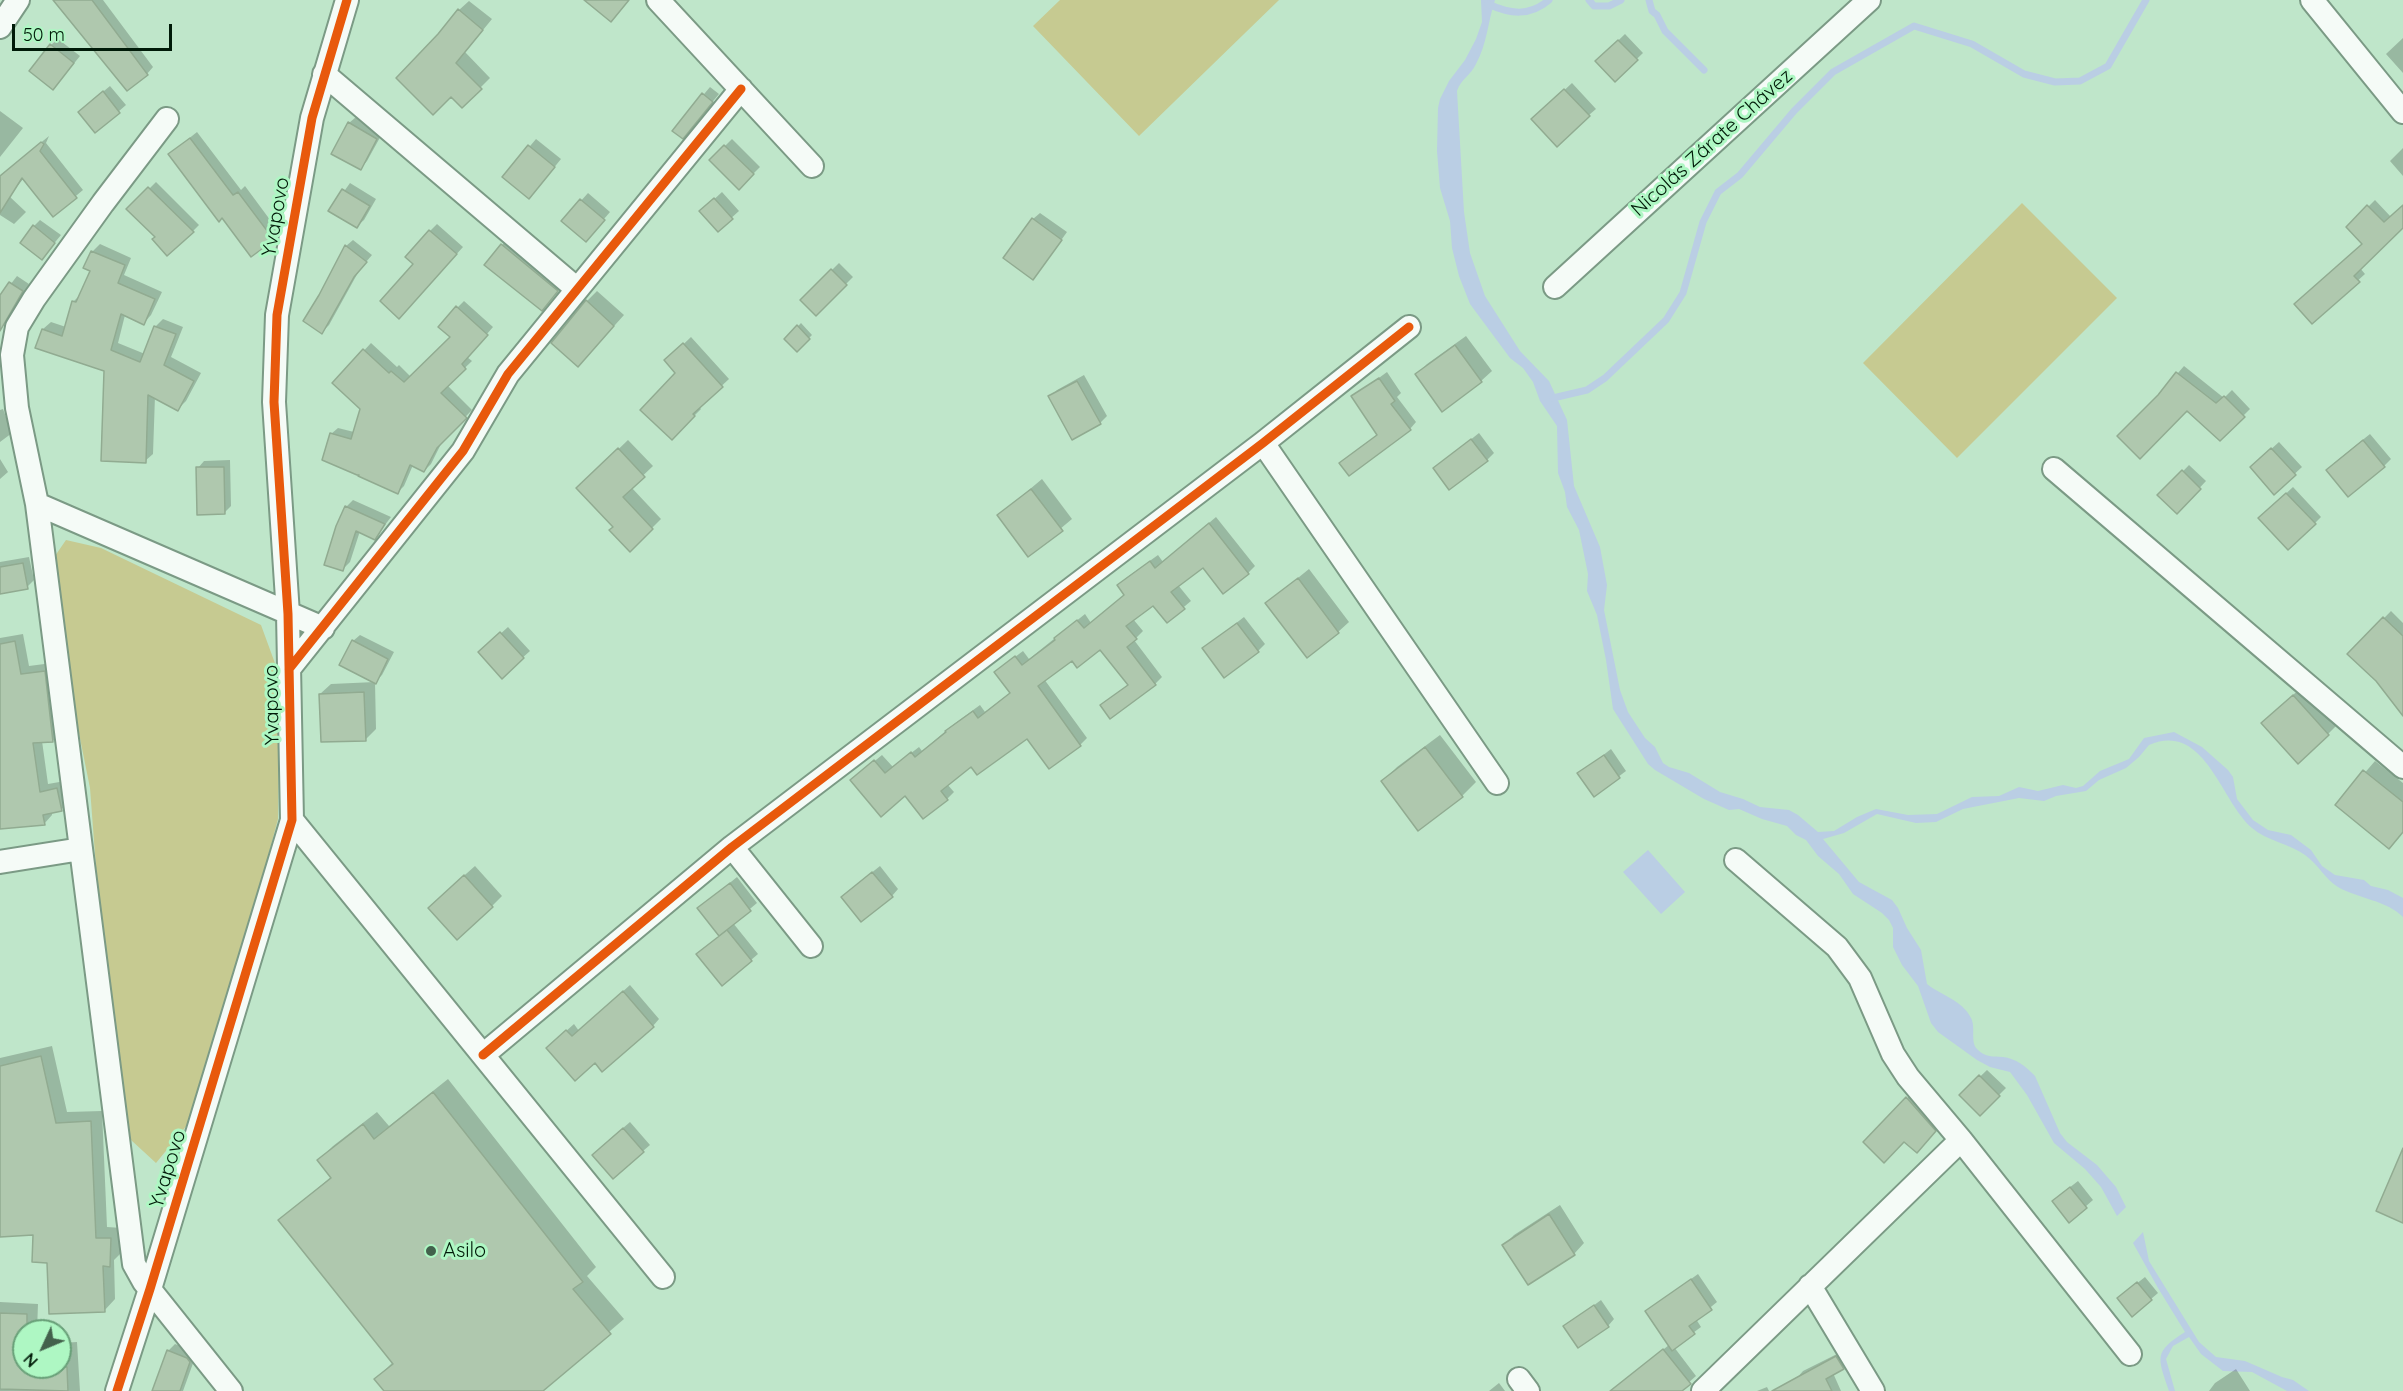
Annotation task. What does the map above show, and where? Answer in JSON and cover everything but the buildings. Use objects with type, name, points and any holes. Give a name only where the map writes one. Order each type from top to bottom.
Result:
[{"type":"street","points":[[0,27],[18,0]]},
{"type":"street","name":"Yvapovo","points":[[117,1391],[292,820],[288,614],[274,402],[277,315],[312,118],[347,0]]},
{"type":"street","points":[[658,0],[812,166]]},
{"type":"street","name":"Nicolás Zárate Chávez","points":[[1555,287],[1869,0]]},
{"type":"street","points":[[2312,0],[2403,112]]},
{"type":"street","points":[[324,74],[577,289]]},
{"type":"street","points":[[289,669],[463,451],[508,374],[741,90]]},
{"type":"street","points":[[167,119],[34,298],[17,327],[12,355],[17,408],[37,504],[134,1264],[138,1274],[231,1391]]},
{"type":"street","points":[[483,1055],[732,847],[1263,443],[1409,327]]},
{"type":"street","points":[[1263,443],[1497,783]]},
{"type":"street","points":[[2054,469],[2403,767]]},
{"type":"street","points":[[37,504],[323,628]]},
{"type":"street","points":[[292,820],[663,1277]]},
{"type":"street","points":[[732,847],[811,946]]},
{"type":"street","points":[[0,862],[81,849]]},
{"type":"street","points":[[1736,861],[1838,947],[1860,978],[1893,1054],[1903,1070],[2130,1354]]},
{"type":"street","points":[[1703,1391],[1961,1140]]},
{"type":"street","points":[[1810,1286],[1873,1391]]},
{"type":"green space","points":[[1060,0],[1279,0],[1139,136],[1033,26]]},
{"type":"green space","points":[[2022,203],[2117,298],[1957,458],[1863,363]]},
{"type":"green space","points":[[66,540],[101,548],[261,625],[280,677],[278,819],[201,1108],[156,1163],[131,1140],[108,1026],[90,788],[46,569]]},
{"type":"water","points":[[1481,0],[1495,0],[1485,40],[1474,68],[1457,91],[1464,212],[1470,253],[1485,296],[1520,351],[1549,381],[1567,420],[1574,486],[1600,547],[1607,585],[1604,610],[1620,690],[1628,712],[1645,738],[1655,747],[1663,763],[1689,773],[1720,792],[1760,807],[1789,810],[1818,832],[1834,831],[1876,809],[1908,815],[1937,814],[1972,797],[1999,796],[2019,787],[2038,791],[2063,785],[2076,788],[2083,786],[2100,771],[2129,759],[2144,738],[2174,732],[2202,747],[2228,770],[2233,777],[2237,799],[2253,820],[2268,830],[2291,835],[2311,850],[2322,866],[2335,875],[2364,880],[2371,886],[2388,890],[2403,898],[2403,917],[2389,907],[2338,887],[2305,855],[2252,828],[2241,816],[2210,768],[2198,754],[2184,744],[2168,741],[2149,745],[2126,768],[2099,780],[2086,791],[2056,796],[2044,801],[2019,798],[1963,809],[1936,822],[1916,823],[1877,814],[1844,833],[1823,839],[1859,882],[1892,900],[1898,908],[1921,950],[1927,984],[1957,1002],[1967,1012],[1971,1018],[1977,1049],[1987,1055],[2016,1061],[2035,1076],[2060,1133],[2067,1142],[2097,1165],[2116,1187],[2126,1207],[2117,1216],[2101,1187],[2085,1169],[2054,1143],[2027,1095],[2010,1072],[1990,1067],[1977,1060],[1938,1032],[1931,1023],[1918,986],[1902,965],[1893,947],[1893,928],[1889,920],[1853,894],[1839,874],[1818,856],[1806,840],[1796,835],[1787,826],[1739,809],[1729,810],[1704,799],[1655,770],[1648,764],[1613,709],[1597,615],[1587,591],[1588,574],[1579,530],[1567,507],[1565,492],[1558,473],[1557,426],[1540,401],[1533,382],[1523,368],[1510,358],[1470,304],[1459,276],[1452,248],[1450,221],[1440,188],[1437,151],[1438,108],[1449,81],[1465,60],[1476,39],[1482,22]]},
{"type":"water","points":[[1648,850],[1685,892],[1661,914],[1623,872]]},
{"type":"water","points":[[2143,1232],[2149,1261],[2199,1342],[2216,1357],[2245,1361],[2293,1380],[2309,1391],[2287,1391],[2252,1372],[2223,1371],[2201,1354],[2189,1337],[2173,1346],[2166,1359],[2175,1391],[2169,1391],[2162,1370],[2161,1356],[2168,1345],[2185,1332],[2133,1243]]},
{"type":"waterway","points":[[1488,4],[1504,10],[1519,12],[1534,9],[1549,0]]},
{"type":"waterway","points":[[1589,0],[1594,6],[1609,6],[1621,0]]},
{"type":"waterway","points":[[1649,0],[1652,11],[1657,15],[1665,31],[1704,70]]},
{"type":"waterway","points":[[1553,398],[1587,390],[1605,378],[1666,320],[1683,293],[1703,222],[1718,192],[1740,175],[1794,111],[1833,72],[1914,26],[1972,44],[2024,74],[2055,82],[2080,81],[2108,66],[2146,0]]},
{"type":"cycle path","points":[[117,1391],[292,820],[288,614],[274,402],[277,315],[312,118],[347,0]]},
{"type":"cycle path","points":[[289,669],[463,451],[508,374],[741,89]]},
{"type":"cycle path","points":[[483,1055],[732,847],[1263,443],[1409,327]]},
{"type":"place","name":"Asilo","points":[[431,1251]]}]
